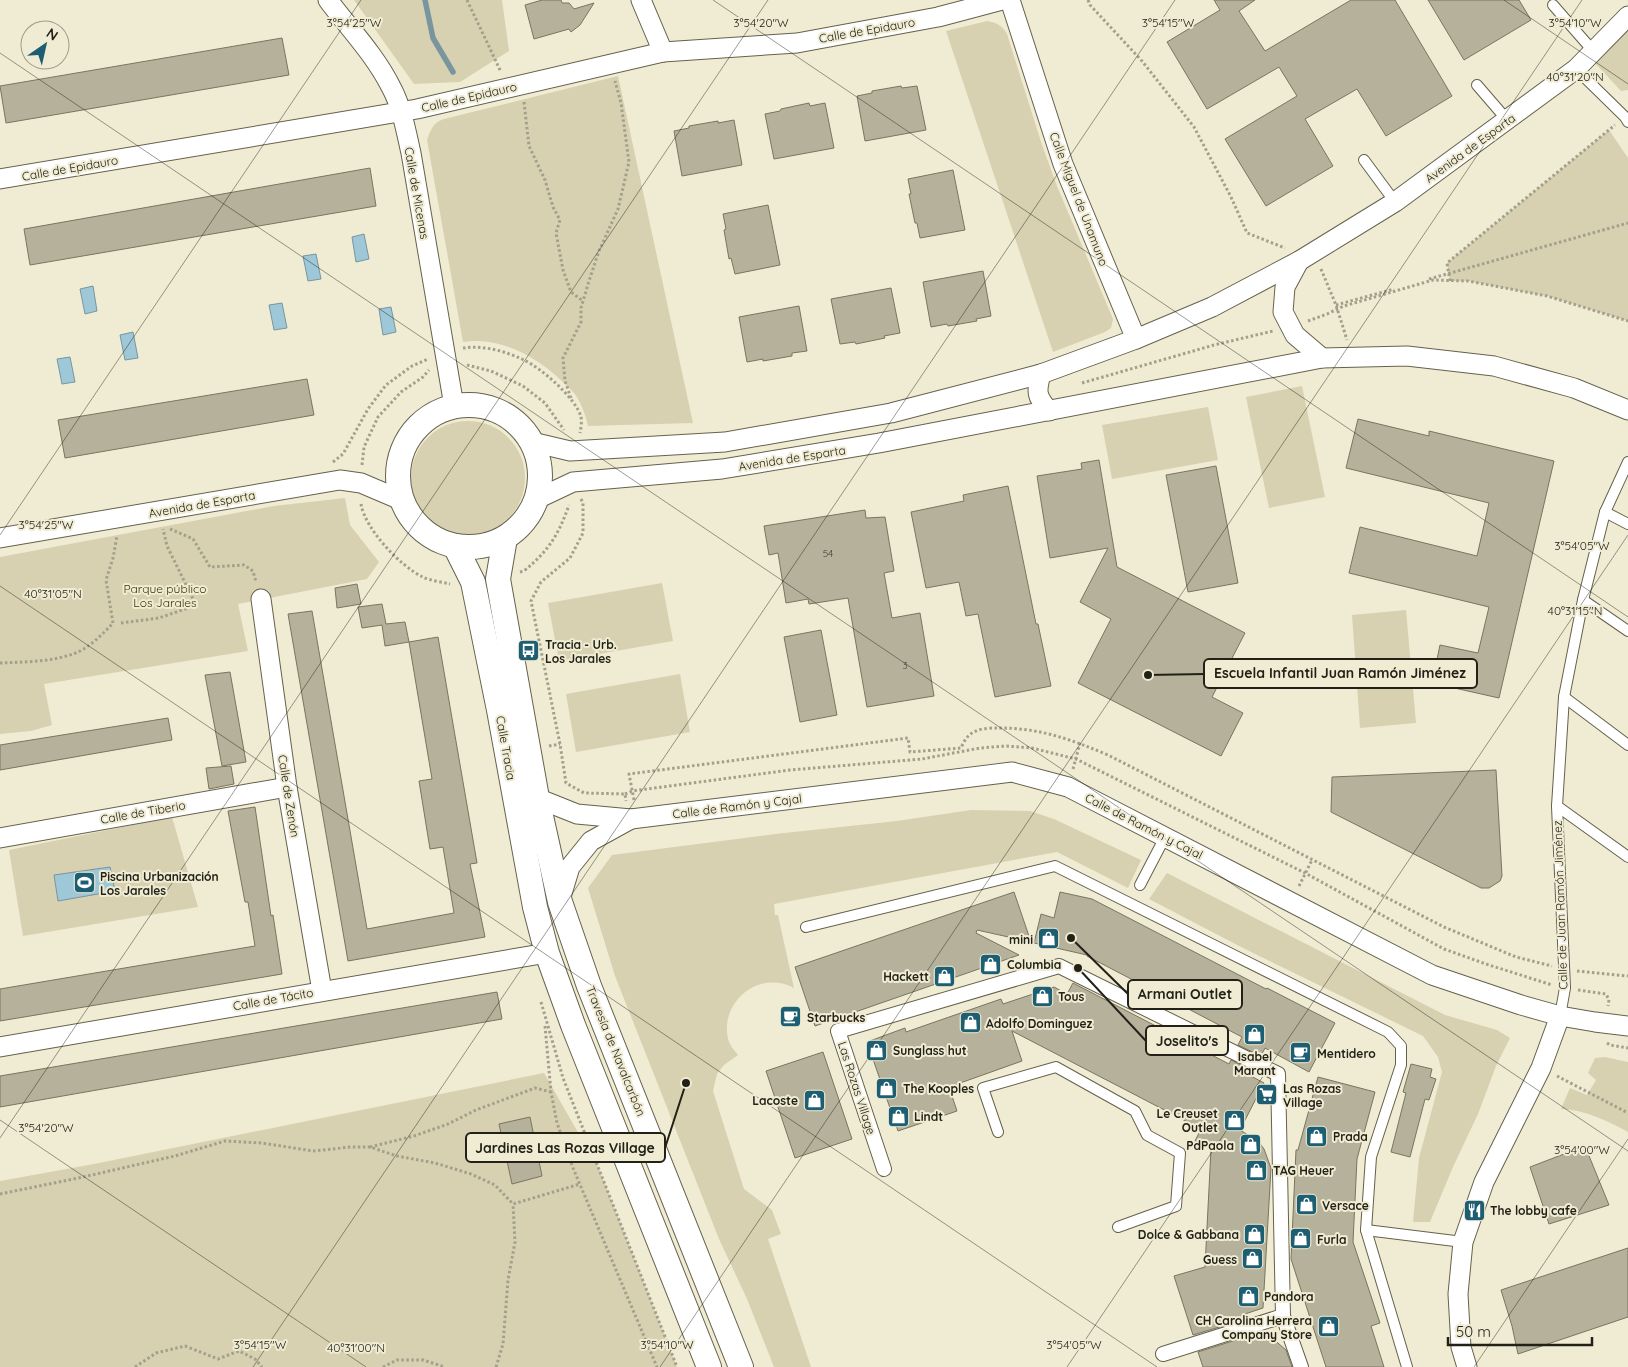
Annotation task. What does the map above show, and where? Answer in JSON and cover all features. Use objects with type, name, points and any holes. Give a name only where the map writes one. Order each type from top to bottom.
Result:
[{"type":"street","name":"Calle de Micenas","points":[[328,0],[378,65],[391,87],[401,112],[411,153],[454,406]]},
{"type":"street","points":[[641,0],[663,52]]},
{"type":"street","name":"Calle de Epidauro","points":[[0,180],[401,112],[663,52],[797,43],[935,9],[1002,0]]},
{"type":"street","name":"Calle Miguel de Unamuno","points":[[1010,0],[1063,164],[1136,339]]},
{"type":"street","name":"Avenida de Esparta","points":[[532,442],[570,451],[724,442],[891,412],[1041,374],[1136,339],[1212,307],[1306,257],[1395,202],[1508,121],[1576,69],[1628,16]]},
{"type":"street","name":"Avenida de Esparta","points":[[1306,257],[1285,287],[1283,312],[1295,336],[1322,358]]},
{"type":"street","name":"Avenida de Esparta","points":[[537,499],[573,482],[722,469],[879,443],[1322,358],[1407,356],[1494,366],[1574,388],[1628,410]]},
{"type":"street","points":[[1041,374],[1037,388],[1040,400],[1049,410]]},
{"type":"street","points":[[454,406],[484,406],[499,411],[512,419],[532,442],[539,460],[541,480],[537,499],[525,522],[506,538],[481,547],[455,546],[438,541],[422,530],[410,517],[402,500],[398,480],[399,460],[406,441],[419,425],[435,413],[454,406]]},
{"type":"street","name":"Avenida de Esparta","points":[[0,538],[340,480],[361,483],[402,500]]},
{"type":"street","name":"Calle Tracia","points":[[506,538],[498,579],[537,798],[560,902]]},
{"type":"street","name":"Calle Tracia","points":[[455,546],[474,582],[535,907],[547,953]]},
{"type":"street","name":"Calle de Zenón","points":[[261,599],[287,787],[322,991]]},
{"type":"street","name":"Calle de Ramón y Cajal","points":[[537,798],[577,814],[631,819],[1012,772],[1068,787],[1432,975],[1560,1016],[1628,1026]]},
{"type":"street","name":"Calle de Tiberio","points":[[0,838],[287,787]]},
{"type":"street","name":"Calle de Ramón y Cajal","points":[[560,902],[570,867],[591,841],[631,819]]},
{"type":"street","name":"Travesía de Navalcarbón","points":[[560,902],[589,986],[741,1367]]},
{"type":"street","points":[[547,953],[573,1026],[709,1367]]},
{"type":"street","name":"Calle de Tácito","points":[[0,1047],[547,953]]},
{"type":"street","name":"Las Rozas Village","points":[[884,1169],[838,1032],[1059,966],[1278,1074],[1283,1316],[1301,1367]]},
{"type":"street","name":"Calle de Juan Ramón Jiménez","points":[[1468,1367],[1461,1348],[1458,1294],[1463,1242],[1484,1182],[1541,1068],[1560,1016]]},
{"type":"street","points":[[1163,1354],[1283,1316]]},
{"type":"lane","points":[[1553,5],[1594,52]]},
{"type":"lane","points":[[1576,69],[1626,120]]},
{"type":"lane","points":[[1477,85],[1508,121]]},
{"type":"lane","points":[[1364,160],[1395,202]]},
{"type":"lane","name":"Calle de Juan Ramón Jiménez","points":[[1560,1016],[1565,988],[1556,806],[1564,697],[1583,600],[1604,512],[1628,462]]},
{"type":"lane","points":[[1604,512],[1628,524]]},
{"type":"lane","points":[[1583,600],[1628,631]]},
{"type":"lane","points":[[1564,697],[1628,745]]},
{"type":"lane","points":[[1556,806],[1628,857]]},
{"type":"lane","points":[[1140,885],[1165,837]]},
{"type":"lane","points":[[806,927],[1056,866],[1388,1032],[1401,1046],[1401,1065],[1371,1157],[1366,1230],[1408,1367]]},
{"type":"lane","points":[[998,1132],[983,1088],[1056,1067],[1135,1111],[1147,1135],[1180,1153],[1176,1206],[1118,1227]]},
{"type":"lane","points":[[1366,1230],[1463,1242]]},
{"type":"path","points":[[467,0],[515,87],[529,146],[545,180],[552,207],[560,220],[556,233],[563,270],[571,292],[583,302]]},
{"type":"path","points":[[1088,0],[1090,5],[1142,61],[1194,127],[1247,232],[1286,249],[1305,240],[1306,257],[1336,305],[1353,357]]},
{"type":"path","points":[[572,401],[565,381],[564,358],[581,322],[581,308],[599,251],[618,210],[629,162],[621,104],[610,64]]},
{"type":"path","points":[[1450,281],[1447,263],[1626,120]]},
{"type":"path","points":[[1336,305],[1628,223]]},
{"type":"path","points":[[474,582],[450,584],[423,577],[396,558],[376,534],[361,506],[361,483],[364,447],[378,417],[401,392],[423,377],[445,352],[470,367],[491,371],[522,386],[545,403],[564,430],[570,451]]},
{"type":"path","points":[[498,579],[524,571],[541,556],[561,529],[572,498],[573,482]]},
{"type":"path","points":[[121,624],[158,618],[188,608],[193,599],[168,546],[162,526],[193,539],[210,567],[244,565],[253,571],[261,599]]},
{"type":"path","points":[[0,663],[41,661],[74,654],[101,636],[113,623],[106,580],[113,554]]},
{"type":"path","points":[[1068,787],[1080,743]]},
{"type":"path","points":[[1290,902],[1312,860]]},
{"type":"path","points":[[1564,969],[1628,976]]},
{"type":"path","points":[[544,1017],[551,1092],[557,1123],[580,1184],[657,1367]]},
{"type":"path","points":[[1541,1068],[1628,1112]]},
{"type":"path","points":[[0,1194],[175,1156],[225,1141],[262,1143],[313,1151],[370,1147],[414,1136],[448,1124],[476,1110],[535,1088],[551,1092]]},
{"type":"path","points":[[370,1147],[471,1174],[495,1185],[512,1204],[515,1242],[508,1280],[503,1344],[496,1367]]},
{"type":"path","points":[[512,1204],[580,1184]]},
{"type":"path","points":[[135,1367],[156,1353],[186,1346],[218,1358],[239,1351],[255,1359],[262,1367]]},
{"type":"path","points":[[383,1367],[397,1360],[423,1360],[444,1367]]},
{"type":"green space","points":[[354,0],[502,0],[509,51],[460,82],[414,84]]},
{"type":"green space","points":[[987,21],[999,25],[1007,34],[1057,186],[1113,319],[1111,328],[1105,332],[1053,352],[946,31]]},
{"type":"green space","points":[[1628,30],[1628,90],[1621,91],[1594,62]]},
{"type":"green space","points":[[618,76],[693,423],[588,426],[584,411],[576,395],[542,365],[504,345],[491,342],[463,342],[427,140],[432,127],[444,119]]},
{"type":"green space","points":[[1609,130],[1628,158],[1628,321],[1547,296],[1468,281],[1450,281],[1447,263]]},
{"type":"green space","points":[[1302,386],[1325,497],[1269,508],[1246,397]]},
{"type":"green space","points":[[1208,407],[1218,460],[1112,479],[1102,425]]},
{"type":"green space","points":[[468,421],[490,425],[509,437],[521,456],[525,478],[521,500],[509,519],[490,531],[468,535],[446,531],[427,519],[415,500],[411,478],[415,456],[427,437],[446,425]]},
{"type":"green space","name":"Parque público Los Jarales","points":[[345,498],[350,525],[379,562],[367,579],[238,604],[248,651],[44,684],[52,725],[31,731],[0,734],[0,557],[274,506]]},
{"type":"green space","points":[[662,583],[673,641],[559,661],[548,603]]},
{"type":"green space","points":[[1406,610],[1416,723],[1360,728],[1352,615]]},
{"type":"green space","points":[[680,674],[690,732],[576,752],[566,694]]},
{"type":"green space","points":[[971,810],[1030,811],[1054,819],[1141,860],[1128,888],[1057,852],[774,904],[775,915],[778,915],[794,988],[780,983],[767,983],[754,987],[735,1003],[729,1015],[727,1028],[729,1042],[738,1055],[724,1065],[717,1074],[713,1091],[744,1189],[772,1210],[781,1234],[768,1239],[811,1367],[774,1367],[747,1299],[719,1239],[615,976],[588,888],[612,855],[775,834],[897,821]]},
{"type":"green space","points":[[172,817],[198,907],[23,936],[9,850]]},
{"type":"green space","points":[[1167,873],[1445,1015],[1497,1030],[1510,1038],[1496,1066],[1478,1114],[1430,1222],[1413,1222],[1419,1158],[1442,1072],[1438,1057],[1423,1036],[1241,947],[1149,899]]},
{"type":"green space","points":[[1605,1057],[1628,1062],[1628,1132],[1595,1116],[1561,1109],[1570,1088],[1587,1095],[1596,1080],[1588,1073],[1595,1058]]},
{"type":"green space","points":[[544,1073],[599,1169],[677,1367],[0,1367],[0,1181],[94,1164]]},
{"type":"water","points":[[364,234],[369,259],[356,262],[352,237]]},
{"type":"water","points":[[316,254],[321,279],[308,281],[303,256]]},
{"type":"water","points":[[93,286],[97,311],[85,314],[80,289]]},
{"type":"water","points":[[282,303],[287,328],[274,330],[269,305]]},
{"type":"water","points":[[391,307],[396,332],[383,335],[379,309]]},
{"type":"water","points":[[133,332],[138,358],[125,360],[120,335]]},
{"type":"water","points":[[70,357],[75,382],[62,384],[57,359]]},
{"type":"water","name":"Piscina Urbanización Los Jarales","points":[[110,867],[115,891],[58,901],[54,875]]},
{"type":"building","points":[[542,0],[561,0],[562,3],[569,3],[574,9],[594,3],[580,25],[571,32],[569,29],[534,39],[525,5]]},
{"type":"building","points":[[1214,0],[1255,0],[1239,11],[1265,51],[1351,0],[1395,0],[1452,96],[1386,136],[1357,89],[1305,119],[1333,166],[1266,206],[1225,139],[1297,96],[1279,67],[1207,109],[1167,42],[1220,10]]},
{"type":"building","points":[[1428,0],[1519,0],[1531,20],[1464,60]]},
{"type":"building","points":[[282,38],[289,75],[6,123],[0,86]]},
{"type":"building","points":[[901,86],[902,88],[917,86],[926,130],[865,141],[857,96],[872,93],[872,91]]},
{"type":"building","points":[[809,103],[810,106],[825,103],[834,148],[774,159],[765,114]]},
{"type":"building","points":[[734,120],[742,165],[682,176],[674,131],[689,128],[689,126]]},
{"type":"building","points":[[370,168],[376,206],[30,265],[24,229]]},
{"type":"building","points":[[953,170],[965,230],[920,238],[909,194],[911,194],[908,179]]},
{"type":"building","points":[[768,205],[780,265],[735,274],[731,258],[729,259],[723,214]]},
{"type":"building","points":[[983,271],[991,316],[976,319],[977,321],[931,327],[923,282]]},
{"type":"building","points":[[891,288],[900,333],[856,344],[855,342],[840,344],[831,299]]},
{"type":"building","points":[[799,306],[807,351],[792,353],[792,356],[747,362],[739,317]]},
{"type":"building","points":[[307,379],[314,415],[65,458],[58,420]]},
{"type":"building","points":[[1358,419],[1429,436],[1429,431],[1554,461],[1499,698],[1432,683],[1440,645],[1478,653],[1489,607],[1349,573],[1360,527],[1477,556],[1489,503],[1346,468]]},
{"type":"building","points":[[1099,460],[1117,567],[1245,633],[1212,697],[1243,713],[1221,756],[1078,683],[1111,619],[1080,602],[1108,548],[1050,558],[1037,476],[1082,469],[1081,463]]},
{"type":"building","points":[[1216,466],[1238,583],[1188,592],[1166,475]]},
{"type":"building","points":[[1008,486],[1036,624],[1038,624],[1051,686],[995,697],[978,614],[966,616],[959,582],[926,588],[911,512],[964,501],[963,495]]},
{"type":"building","points":[[865,510],[866,518],[885,517],[894,571],[884,573],[892,618],[920,613],[934,696],[867,707],[848,598],[809,604],[808,599],[786,603],[778,553],[769,555],[764,526]]},
{"type":"building","points":[[357,584],[361,604],[337,608],[335,588]]},
{"type":"building","points":[[382,604],[386,624],[405,622],[409,642],[385,646],[382,625],[362,628],[358,607]]},
{"type":"building","points":[[312,611],[367,929],[454,913],[443,847],[430,849],[419,781],[432,779],[409,642],[438,637],[477,863],[470,864],[485,937],[348,961],[288,614]]},
{"type":"building","points":[[821,630],[837,715],[800,722],[784,637]]},
{"type":"building","points":[[230,672],[246,762],[222,766],[205,675]]},
{"type":"building","points":[[168,718],[172,740],[0,770],[0,745]]},
{"type":"building","points":[[231,766],[234,784],[209,789],[206,768]]},
{"type":"building","points":[[1496,770],[1502,876],[1500,881],[1489,888],[1481,888],[1331,812],[1332,777]]},
{"type":"building","points":[[255,807],[271,916],[273,915],[282,974],[0,1021],[0,989],[255,946],[248,902],[245,902],[228,811]]},
{"type":"building","points":[[1014,892],[1031,942],[977,930],[976,933],[1019,955],[815,1026],[795,967]]},
{"type":"building","points":[[1060,892],[1092,899],[1335,1023],[1309,1072],[1265,1048],[1261,1056],[1238,1045],[1242,1037],[1087,955],[1034,943],[1041,914],[1054,918]]},
{"type":"building","points":[[1073,983],[1229,1064],[1231,1060],[1253,1071],[1251,1076],[1264,1083],[1240,1130],[1258,1141],[1264,1149],[1271,1168],[1263,1308],[1245,1314],[1249,1318],[1193,1335],[1174,1276],[1205,1267],[1211,1149],[1195,1141],[1201,1129],[1012,1031],[1022,1061],[949,1087],[957,1111],[898,1131],[867,1042],[905,1028],[906,1032],[1001,999],[1003,1004],[1054,987],[1067,994]]},
{"type":"building","points":[[497,992],[502,1019],[0,1107],[0,1076]]},
{"type":"building","points":[[823,1052],[852,1139],[795,1158],[766,1071]]},
{"type":"building","points":[[1411,1064],[1432,1069],[1430,1077],[1436,1079],[1429,1100],[1425,1099],[1410,1157],[1391,1152],[1406,1093],[1403,1092]]},
{"type":"building","points":[[1318,1077],[1375,1092],[1357,1159],[1353,1242],[1380,1323],[1371,1326],[1384,1367],[1326,1367],[1291,1259],[1296,1150],[1298,1150]]},
{"type":"building","points":[[530,1117],[542,1176],[512,1184],[499,1124]]},
{"type":"building","points":[[1585,1146],[1609,1205],[1549,1224],[1530,1167]]},
{"type":"building","points":[[1628,1248],[1628,1317],[1518,1354],[1501,1290]]},
{"type":"building","points":[[1264,1331],[1286,1350],[1292,1367],[1203,1367],[1198,1352]]},
{"type":"waterway","points":[[425,0],[433,38],[453,72]]},
{"type":"place","name":"Tracia - Urb. Los Jarales","points":[[529,651]]},
{"type":"place","name":"Escuela Infantil Juan Ramón Jiménez","points":[[1148,675]]},
{"type":"place","name":"Piscina Urbanización Los Jarales","points":[[84,883]]},
{"type":"place","name":"Armani Outlet","points":[[1071,938]]},
{"type":"place","name":"mini","points":[[1049,939]]},
{"type":"place","name":"Columbia","points":[[991,964]]},
{"type":"place","name":"Joselito's","points":[[1078,968]]},
{"type":"place","name":"Hackett","points":[[945,976]]},
{"type":"place","name":"Tous","points":[[1042,996]]},
{"type":"place","name":"Starbucks","points":[[791,1017]]},
{"type":"place","name":"Adolfo Dominguez","points":[[970,1023]]},
{"type":"place","name":"Isabel Marant","points":[[1255,1035]]},
{"type":"place","name":"Sunglass hut","points":[[877,1050]]},
{"type":"place","name":"Mentidero","points":[[1301,1053]]},
{"type":"place","name":"Jardines Las Rozas Village","points":[[686,1083]]},
{"type":"place","name":"The Kooples","points":[[887,1088]]},
{"type":"place","name":"Las Rozas Village","points":[[1267,1095]]},
{"type":"place","name":"Lacoste","points":[[814,1100]]},
{"type":"place","name":"Lindt","points":[[898,1116]]},
{"type":"place","name":"Le Creuset Outlet","points":[[1234,1120]]},
{"type":"place","name":"Prada","points":[[1317,1136]]},
{"type":"place","name":"PdPaola","points":[[1250,1145]]},
{"type":"place","name":"TAG Heuer","points":[[1257,1170]]},
{"type":"place","name":"Versace","points":[[1306,1205]]},
{"type":"place","name":"The lobby cafe","points":[[1474,1210]]},
{"type":"place","name":"Dolce & Gabbana","points":[[1255,1234]]},
{"type":"place","name":"Furla","points":[[1301,1239]]},
{"type":"place","name":"Guess","points":[[1253,1259]]},
{"type":"place","name":"Pandora","points":[[1248,1296]]},
{"type":"place","name":"CH Carolina Herrera Company Store","points":[[1328,1327]]}]
